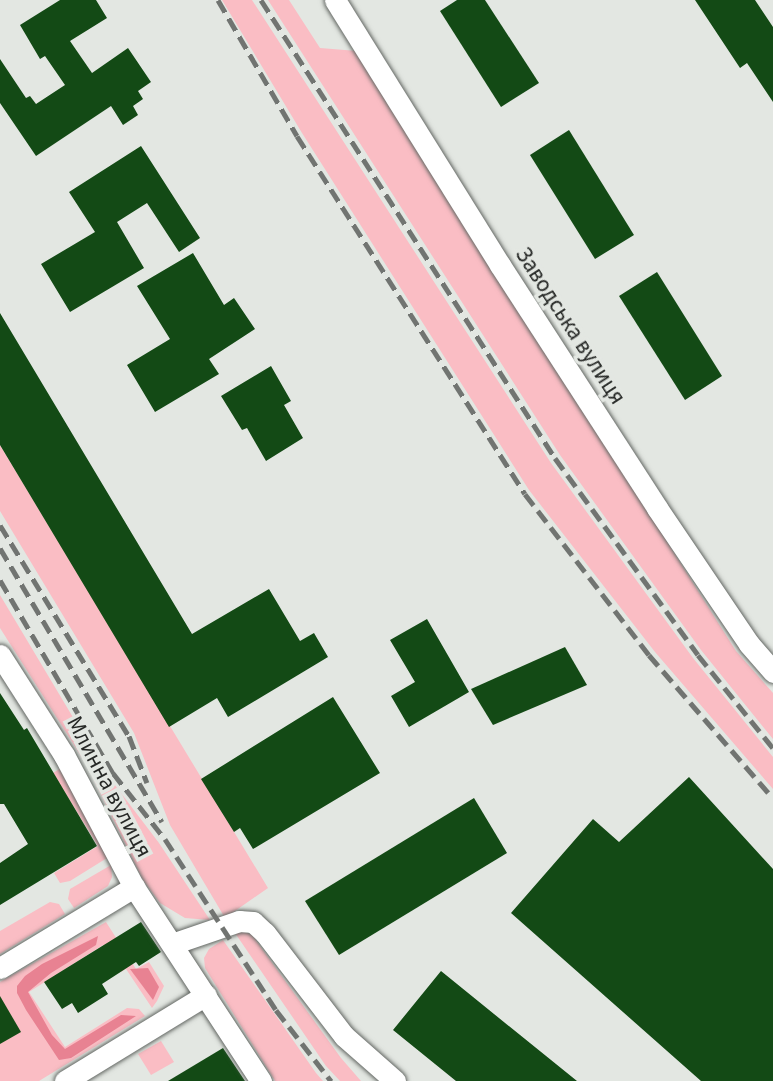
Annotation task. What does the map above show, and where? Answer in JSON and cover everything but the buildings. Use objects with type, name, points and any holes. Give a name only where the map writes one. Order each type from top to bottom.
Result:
[{"type":"street","name":"Заводська вулиця","points":[[335,0],[500,265],[649,496],[749,644],[773,672]]},
{"type":"street","name":"Млинна вулиця","points":[[0,655],[68,763],[134,887],[261,1081]]},
{"type":"street","points":[[0,968],[134,887]]},
{"type":"street","points":[[172,944],[239,921],[253,922],[265,933],[344,1035],[395,1081]]},
{"type":"street","points":[[65,1081],[206,995]]},
{"type":"shaded area","points":[[222,0],[252,0],[551,463],[693,658],[773,757],[773,789],[655,652],[529,490],[302,133]]},
{"type":"shaded area","points":[[268,0],[289,0],[320,48],[357,51],[736,651],[773,693],[773,739],[701,650],[560,455]]},
{"type":"shaded area","points":[[0,445],[268,888],[225,918],[170,825],[134,733],[0,511]]},
{"type":"shaded area","points":[[0,595],[108,776],[159,843],[210,920],[185,918],[160,903],[143,880],[86,764],[0,628]]},
{"type":"shaded area","points":[[61,768],[107,858],[70,881],[60,883],[54,873],[98,846],[53,773]]},
{"type":"shaded area","points":[[111,865],[112,877],[108,886],[74,908],[68,899],[70,889]]},
{"type":"shaded area","points":[[50,902],[59,904],[65,914],[0,954],[0,931]]},
{"type":"shaded area","points":[[106,922],[136,969],[149,962],[164,986],[157,1001],[152,1008],[126,969],[121,972],[103,945],[29,992],[65,1047],[127,1008],[139,1009],[145,1016],[39,1081],[0,1081],[0,982]]},
{"type":"shaded area","points":[[243,931],[252,935],[341,1058],[361,1081],[340,1081],[326,1066],[235,933]]},
{"type":"shaded area","points":[[98,936],[96,945],[51,973],[28,992],[52,1035],[65,1049],[121,1015],[136,1016],[71,1058],[59,1060],[26,1010],[17,993],[17,986],[25,976],[42,964]]},
{"type":"shaded area","points":[[223,940],[323,1081],[275,1081],[205,968],[204,958],[209,949]]},
{"type":"shaded area","points":[[148,968],[159,987],[153,1000],[130,969]]},
{"type":"shaded area","points":[[161,1041],[174,1062],[151,1075],[138,1054]]},
{"type":"railway","points":[[218,0],[297,136],[525,494],[649,655],[773,798]]},
{"type":"railway","points":[[261,0],[555,458],[698,655],[773,748]]},
{"type":"railway","points":[[0,525],[129,736],[147,783]]},
{"type":"railway","points":[[0,548],[162,822]]},
{"type":"railway","points":[[0,580],[113,773],[165,839],[276,1010],[331,1081]]}]
